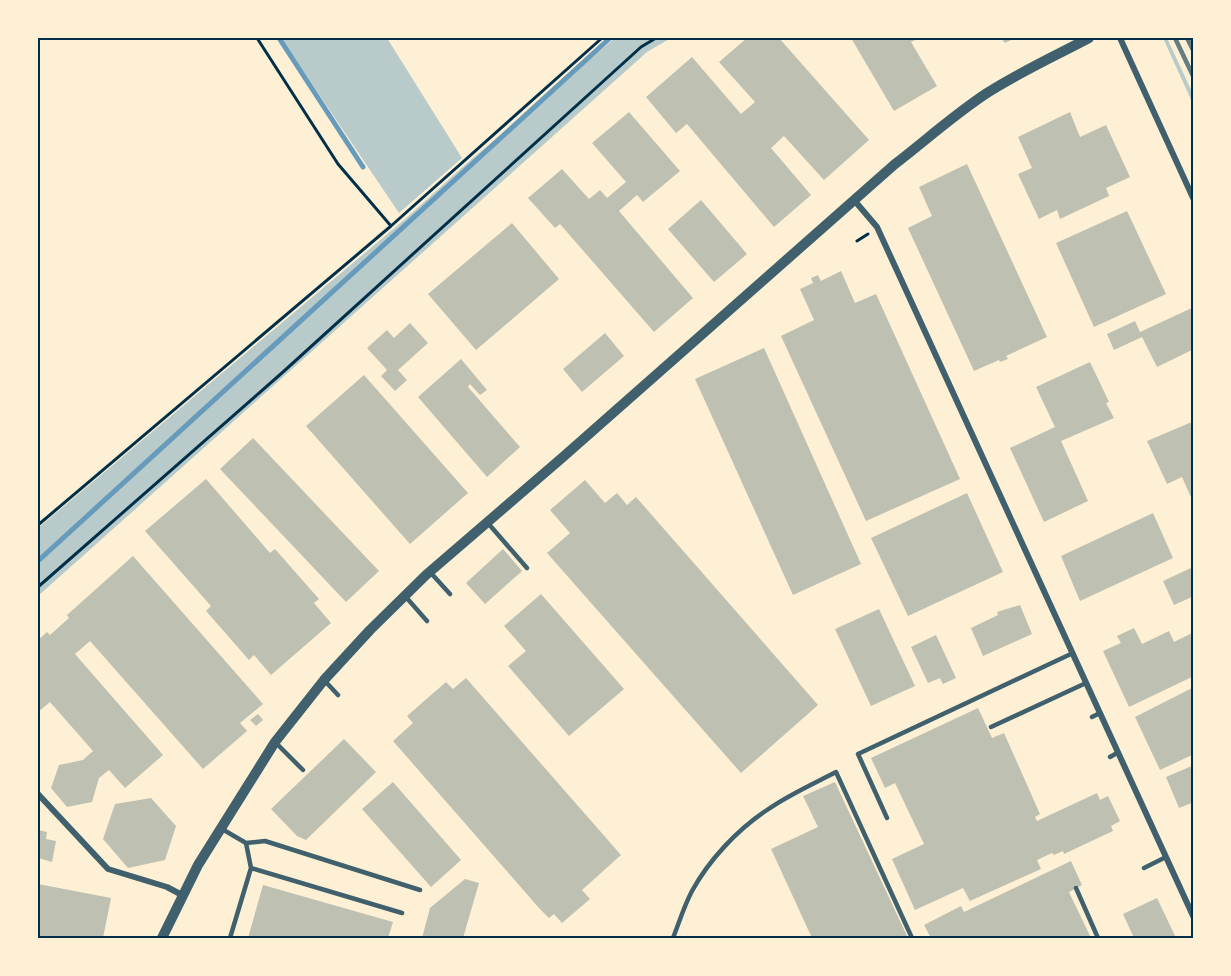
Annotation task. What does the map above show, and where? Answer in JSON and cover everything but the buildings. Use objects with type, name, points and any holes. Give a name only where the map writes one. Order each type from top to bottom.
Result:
[{"type":"street","points":[[162,939],[182,895],[220,828],[275,742],[324,680],[404,596],[854,200],[959,113],[1040,61],[1089,38]]},
{"type":"street","points":[[1120,38],[1194,200]]},
{"type":"street","points":[[854,200],[877,227],[1073,653],[1164,858],[1194,918]]},
{"type":"street","points":[[38,794],[108,869],[167,887],[182,895]]},
{"type":"lane","points":[[487,522],[527,568]]},
{"type":"lane","points":[[430,572],[450,594]]},
{"type":"lane","points":[[404,596],[428,621]]},
{"type":"lane","points":[[887,818],[858,754],[1073,653]]},
{"type":"lane","points":[[324,680],[338,695]]},
{"type":"lane","points":[[991,728],[1086,683]]},
{"type":"lane","points":[[1092,717],[1100,713]]},
{"type":"lane","points":[[275,742],[303,770]]},
{"type":"lane","points":[[1110,757],[1117,753]]},
{"type":"lane","points":[[673,939],[686,902],[698,881],[710,863],[737,835],[768,808],[836,772],[912,939]]},
{"type":"lane","points":[[220,828],[246,843],[265,841],[420,890]]},
{"type":"lane","points":[[230,939],[251,868],[246,843]]},
{"type":"lane","points":[[1144,868],[1164,858]]},
{"type":"lane","points":[[251,868],[402,913]]},
{"type":"lane","points":[[1076,888],[1098,939]]},
{"type":"path","points":[[257,38],[338,164],[391,226]]},
{"type":"path","points":[[38,525],[391,226],[602,38]]},
{"type":"path","points":[[38,587],[283,372],[641,47],[656,38]]},
{"type":"shaded area","points":[[281,38],[387,38],[462,158],[399,213]]},
{"type":"shaded area","points":[[615,38],[671,38],[647,52],[38,596],[38,528],[404,220],[466,164]]},
{"type":"shaded area","points":[[1163,38],[1167,38],[1193,94],[1193,104]]},
{"type":"waterway","points":[[279,38],[363,167]]},
{"type":"waterway","points":[[38,561],[610,38]]},
{"type":"railway","points":[[1175,38],[1194,78]]},
{"type":"railway","points":[[1187,38],[1194,52]]}]
